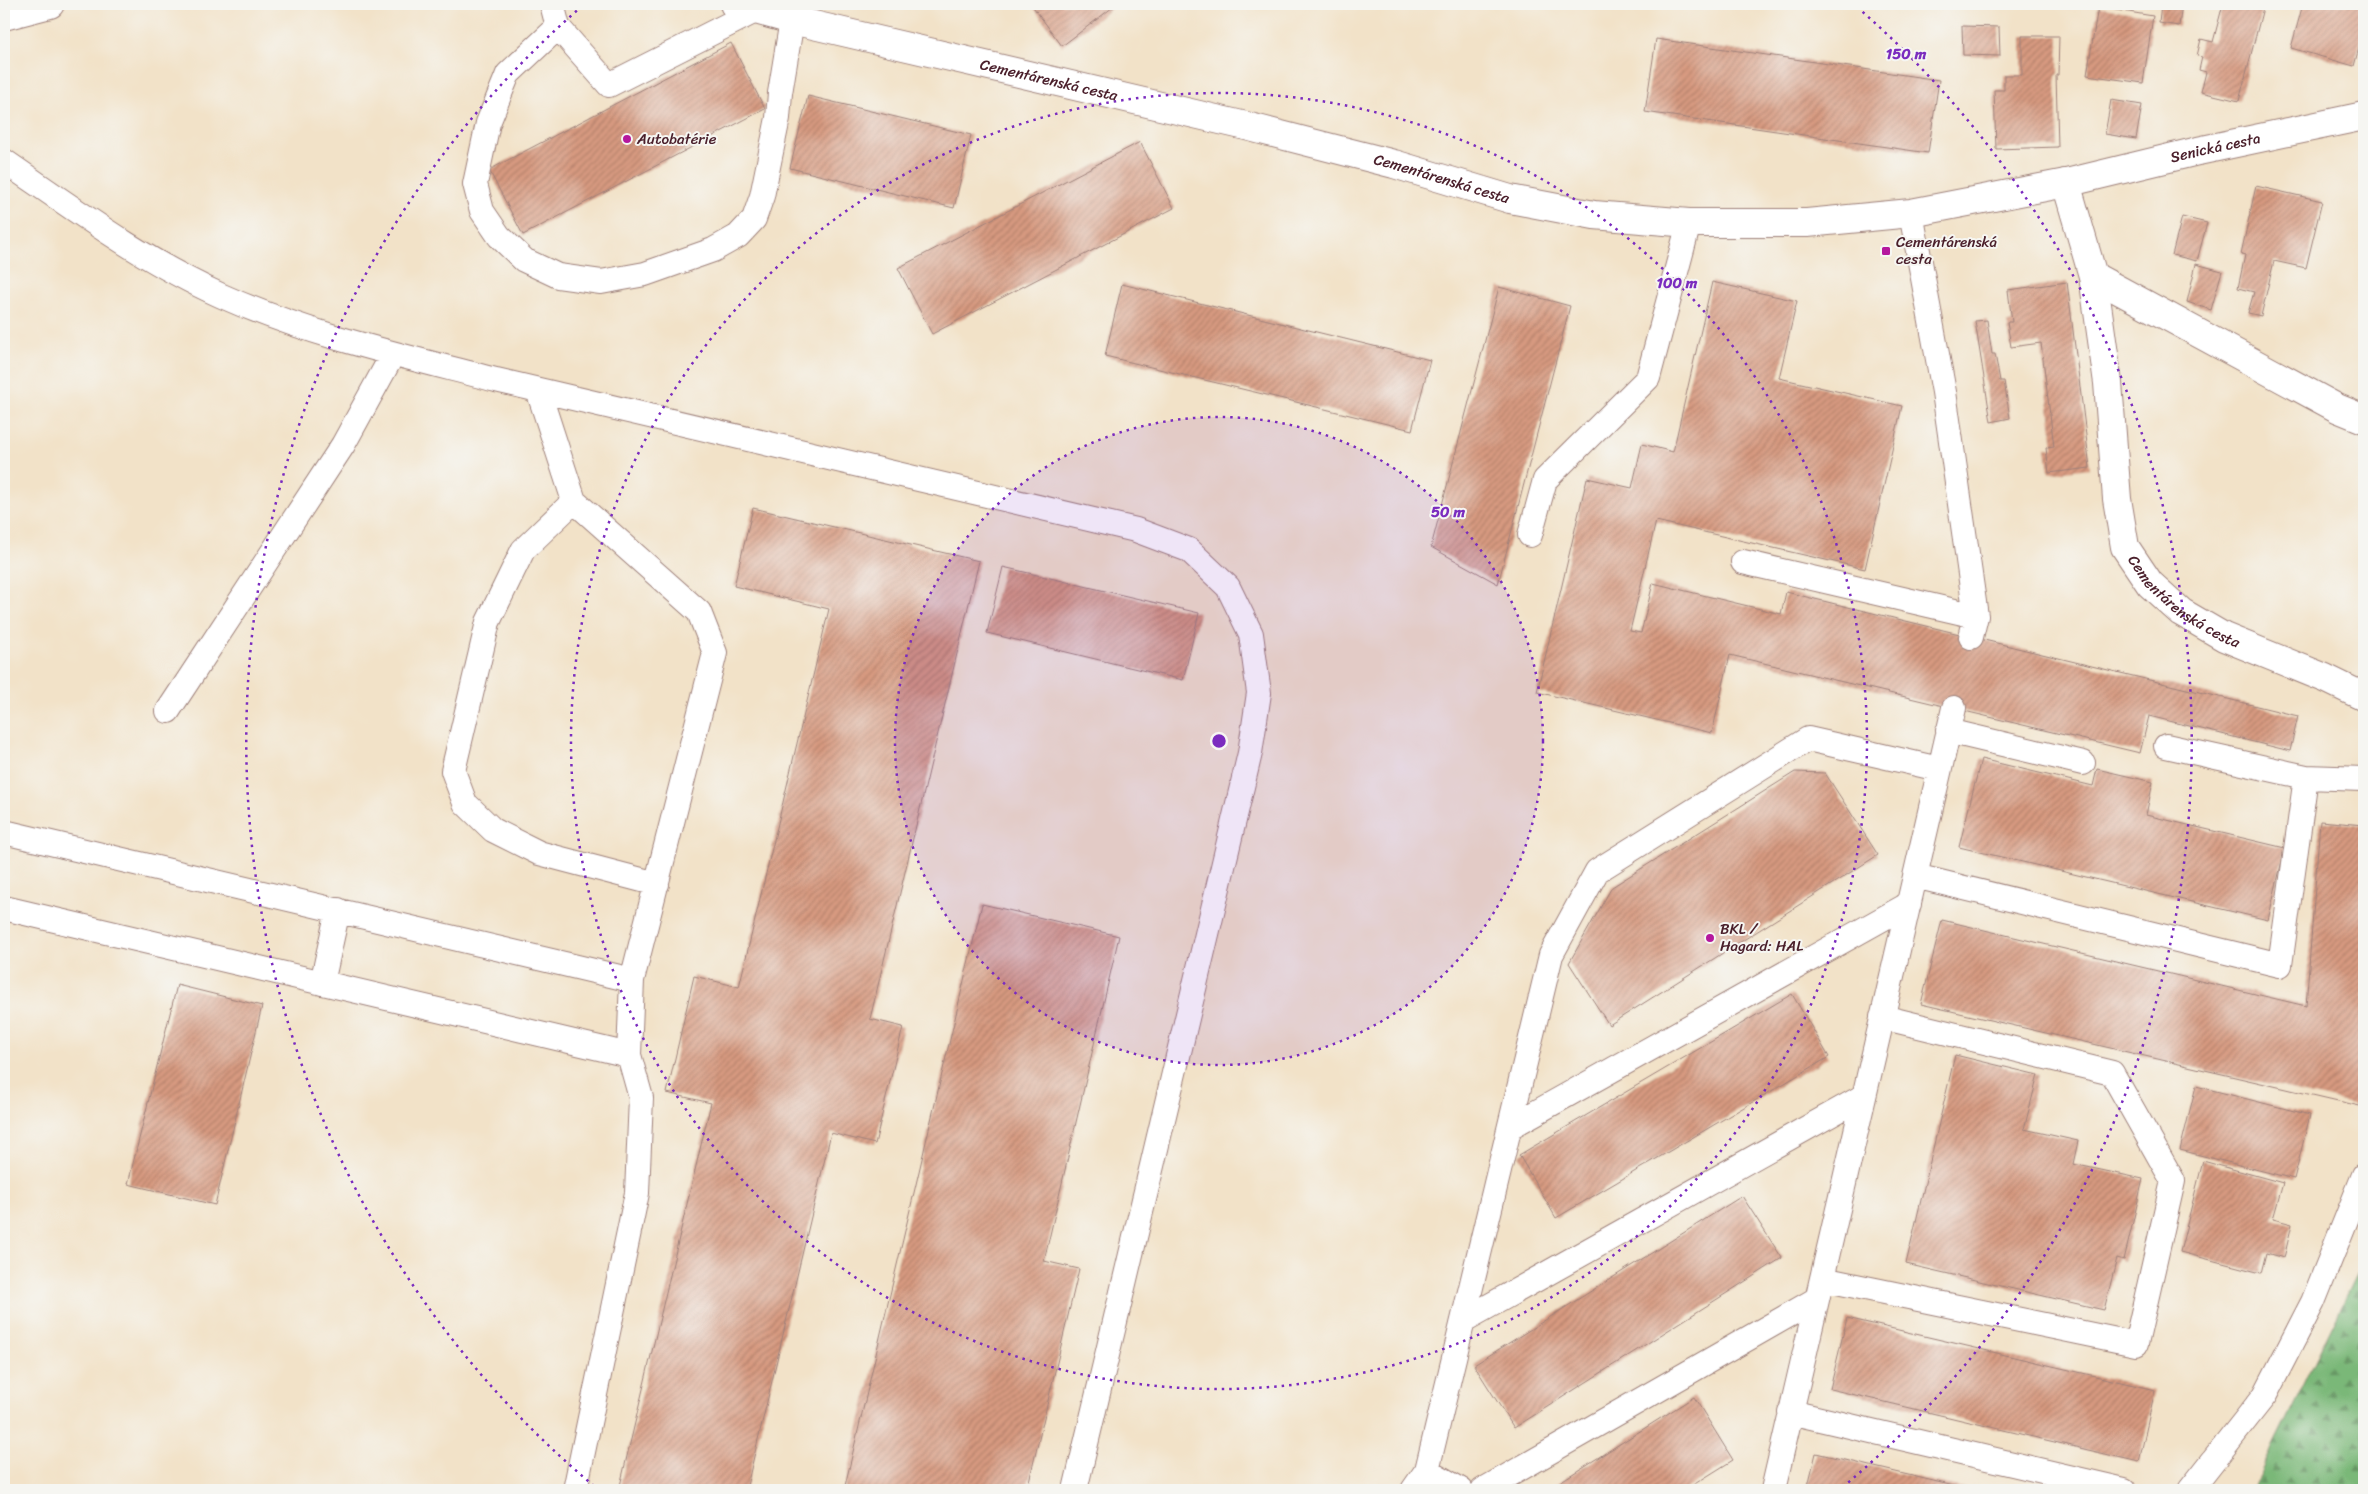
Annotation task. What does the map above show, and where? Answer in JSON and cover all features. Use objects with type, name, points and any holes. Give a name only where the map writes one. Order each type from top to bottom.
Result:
[{"type":"street","points":[[4,16],[50,4]]},
{"type":"street","name":"Cementárenská cesta","points":[[746,7],[792,20],[1246,126],[1394,164],[1510,199],[1594,215],[1690,223],[1807,223],[1911,213],[2066,183],[2093,276],[2108,383],[2117,499],[2125,547],[2150,584],[2181,612],[2224,637],[2325,678],[2364,697]]},
{"type":"street","name":"Senická cesta","points":[[2066,183],[2198,151],[2364,116]]},
{"type":"street","points":[[2093,276],[2328,403],[2364,419]]},
{"type":"lane","points":[[552,4],[558,27],[609,85],[746,7]]},
{"type":"lane","points":[[558,27],[508,74],[488,123],[475,184],[482,211],[499,236],[524,260],[558,276],[601,282],[646,274],[713,250],[738,236],[754,219],[762,196],[778,118],[780,93],[792,20]]},
{"type":"lane","points":[[4,161],[137,251],[222,296],[302,326],[393,354],[538,390],[1136,530],[1189,550],[1228,587],[1251,634],[1259,693],[1250,753],[1075,1490]]},
{"type":"lane","points":[[1743,562],[1974,627],[1944,392],[1911,213]]},
{"type":"lane","points":[[1530,535],[1545,480],[1648,378],[1690,223]]},
{"type":"lane","points":[[168,711],[343,445],[393,354]]},
{"type":"lane","points":[[538,390],[574,501],[699,612],[715,653],[632,980],[629,1055],[641,1098],[637,1192],[575,1490]]},
{"type":"lane","points":[[574,501],[523,550],[488,622],[453,771],[465,803],[493,830],[539,853],[656,884]]},
{"type":"lane","points":[[1773,1490],[1954,708]]},
{"type":"lane","points":[[1948,731],[2083,763]]},
{"type":"lane","points":[[1413,1490],[1427,1470],[1551,955],[1597,871],[1808,739],[1940,770]]},
{"type":"lane","points":[[2166,746],[2306,777],[2364,779]]},
{"type":"lane","points":[[1915,876],[2280,965],[2306,777]]},
{"type":"lane","points":[[4,832],[632,980]]},
{"type":"lane","points":[[1510,1127],[1909,904]]},
{"type":"lane","points":[[4,908],[629,1055]]},
{"type":"lane","points":[[322,983],[338,910]]},
{"type":"lane","points":[[1483,1490],[1819,1289],[2136,1344],[2172,1181],[2112,1073],[1882,1017]]},
{"type":"lane","points":[[1464,1320],[1864,1096]]},
{"type":"lane","points":[[2190,1490],[2265,1395],[2312,1302],[2364,1175]]},
{"type":"lane","points":[[1790,1412],[2124,1490]]},
{"type":"lane","points":[[1427,1470],[1461,1490]]},
{"type":"green space","points":[[2364,1260],[2364,1490],[2252,1490]]},
{"type":"building","points":[[1031,4],[1117,4],[1062,46]]},
{"type":"building","points":[[2161,4],[2182,4],[2179,26],[2159,23]]},
{"type":"building","points":[[2223,4],[2264,4],[2239,101],[2201,92],[2206,72],[2199,70],[2202,57],[2197,56],[2201,39],[2213,42]]},
{"type":"building","points":[[2303,4],[2364,4],[2364,29],[2354,66],[2291,48]]},
{"type":"building","points":[[2098,7],[2153,16],[2143,83],[2087,75]]},
{"type":"building","points":[[1962,26],[1999,27],[2000,56],[1963,55]]},
{"type":"building","points":[[2022,36],[2059,36],[2058,75],[2056,75],[2058,147],[1996,149],[1994,90],[2004,90],[2004,75],[2022,75]]},
{"type":"building","points":[[1656,39],[1939,80],[1928,153],[1645,112]]},
{"type":"building","name":"Autobatérie","points":[[731,43],[765,109],[523,235],[489,170]]},
{"type":"building","points":[[808,96],[971,135],[954,208],[790,168]]},
{"type":"building","points":[[2111,100],[2142,105],[2136,139],[2105,134]]},
{"type":"building","points":[[1140,142],[1174,208],[932,334],[898,268]]},
{"type":"building","points":[[2256,186],[2322,201],[2306,268],[2274,261],[2261,316],[2248,313],[2254,292],[2238,288],[2245,255],[2241,254]]},
{"type":"building","points":[[2182,217],[2207,223],[2197,261],[2172,255]]},
{"type":"building","points":[[2196,264],[2222,271],[2211,310],[2187,302]]},
{"type":"building","points":[[1712,282],[1797,301],[1779,378],[1902,406],[1865,569],[1656,521],[1630,631],[1641,633],[1653,583],[1781,614],[1786,592],[2298,716],[2290,751],[2149,716],[2140,753],[1730,655],[1712,733],[1537,692],[1587,478],[1632,488],[1642,444],[1673,452]]},
{"type":"building","points":[[2067,282],[2090,468],[2049,473],[2046,448],[2054,447],[2041,343],[2011,347],[2007,322],[2012,322],[2008,290]]},
{"type":"building","points":[[1122,284],[1430,360],[1412,430],[1105,356]]},
{"type":"building","points":[[1499,287],[1570,306],[1498,584],[1431,547]]},
{"type":"building","points":[[1987,320],[1992,354],[1995,354],[2000,381],[2004,381],[2010,418],[1991,422],[1975,321]]},
{"type":"building","points":[[753,508],[979,561],[870,1019],[903,1027],[875,1144],[831,1133],[746,1490],[619,1490],[711,1103],[667,1093],[694,976],[739,987],[829,609],[734,586]]},
{"type":"building","points":[[1003,567],[1199,613],[1183,680],[987,633]]},
{"type":"building","points":[[1981,759],[2093,786],[2097,769],[2153,782],[2146,815],[2285,848],[2268,920],[1959,847]]},
{"type":"building","points":[[1795,772],[1825,773],[1878,855],[1609,1025],[1569,963],[1612,887]]},
{"type":"building","points":[[2320,821],[2364,825],[2364,1107],[1921,1004],[1942,920],[2306,1006]]},
{"type":"building","points":[[982,904],[1119,936],[1044,1261],[1079,1269],[1027,1490],[844,1490]]},
{"type":"building","points":[[177,985],[262,1006],[215,1205],[128,1184]]},
{"type":"building","points":[[1792,994],[1829,1057],[1556,1218],[1519,1155]]},
{"type":"building","points":[[1955,1055],[2038,1075],[2024,1129],[2078,1141],[2073,1164],[2143,1179],[2124,1260],[2117,1258],[2104,1310],[1906,1264]]},
{"type":"building","points":[[2196,1086],[2310,1115],[2294,1179],[2180,1150]]},
{"type":"building","points":[[2203,1161],[2283,1183],[2273,1219],[2292,1224],[2284,1258],[2266,1253],[2261,1273],[2180,1252]]},
{"type":"building","points":[[1742,1196],[1782,1258],[1514,1428],[1474,1365]]},
{"type":"building","points":[[1847,1318],[2155,1390],[2139,1462],[1830,1389]]},
{"type":"building","points":[[1694,1397],[1733,1460],[1685,1490],[1547,1490]]},
{"type":"building","points":[[1816,1453],[1971,1490],[1807,1490]]},
{"type":"place","name":"Autobatérie","points":[[627,139]]},
{"type":"place","name":"Cementárenská cesta","points":[[1886,251]]},
{"type":"place","name":"BKL / Hagard: HAL","points":[[1710,938]]}]
